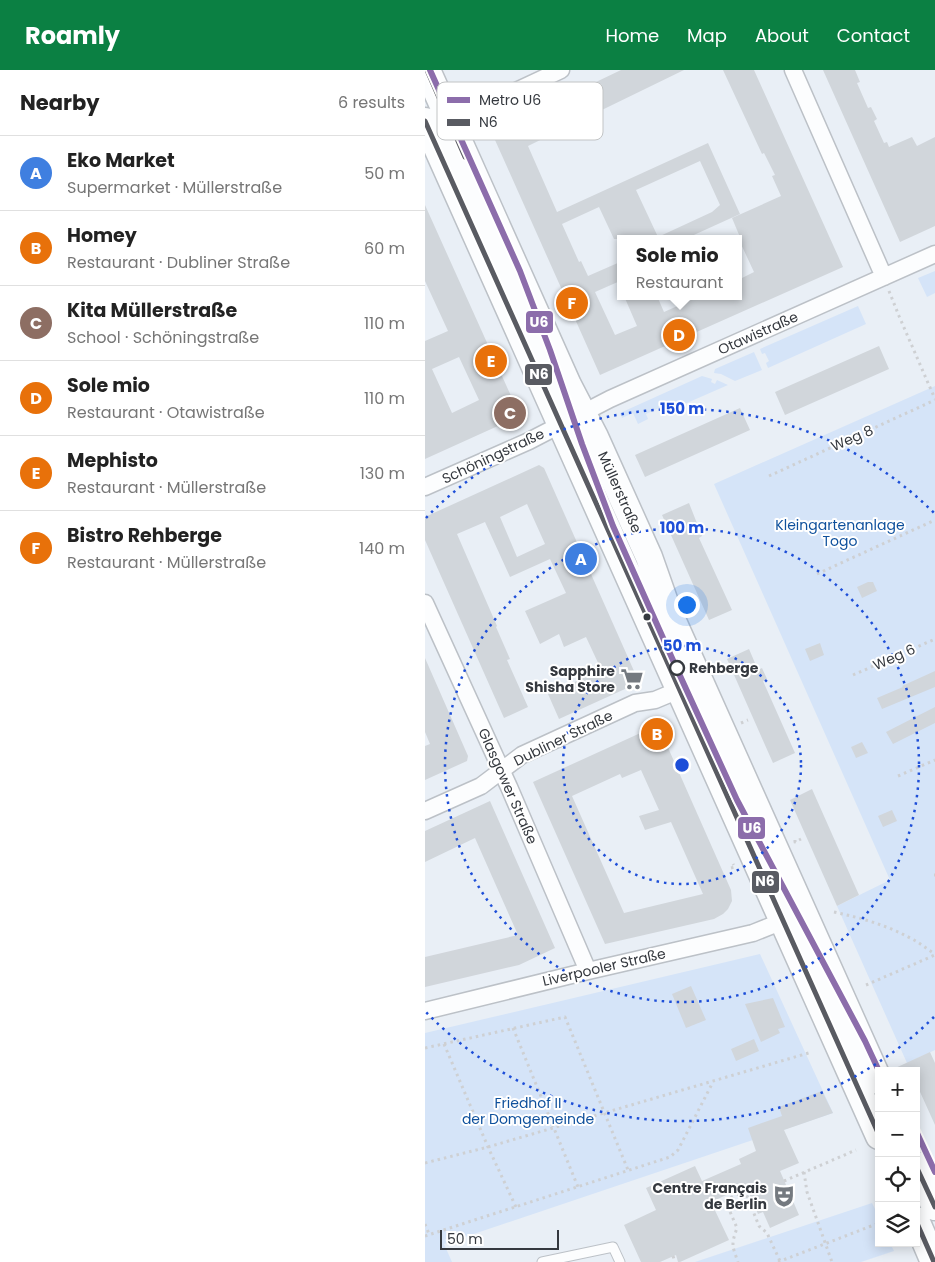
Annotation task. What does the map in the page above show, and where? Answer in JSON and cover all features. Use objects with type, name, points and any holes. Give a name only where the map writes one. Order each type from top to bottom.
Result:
[{"type":"main road","name":"Müllerstraße","points":[[427,70],[433,128]]},
{"type":"main road","name":"Müllerstraße","points":[[439,140],[572,419],[679,690],[875,1127]]},
{"type":"main road","name":"Müllerstraße","points":[[572,419],[595,437],[645,548],[667,608],[875,1072]]},
{"type":"main road","points":[[920,1174],[935,1207]]},
{"type":"main road","points":[[920,1229],[934,1262]]},
{"type":"street","points":[[535,82],[561,70]]},
{"type":"street","points":[[793,70],[884,277]]},
{"type":"street","name":"Otawistraße","points":[[572,419],[610,399],[935,254]]},
{"type":"street","name":"Schöningstraße","points":[[425,487],[529,441],[572,419]]},
{"type":"street","name":"Glasgower Straße","points":[[425,603],[501,770],[588,971]]},
{"type":"street","name":"Dubliner Straße","points":[[425,811],[481,786],[521,755],[635,703],[655,700],[679,690]]},
{"type":"street","name":"Liverpooler Straße","points":[[425,1011],[753,933],[783,921]]},
{"type":"lane","points":[[542,1262],[613,1247],[620,1262]]},
{"type":"path","points":[[884,277],[935,400]]},
{"type":"path","name":"Weg 8","points":[[769,476],[935,400]]},
{"type":"path","points":[[817,574],[935,520]]},
{"type":"path","name":"Weg 6","points":[[853,675],[935,639]]},
{"type":"path","points":[[741,724],[748,720]]},
{"type":"path","points":[[898,776],[935,760]]},
{"type":"path","points":[[792,834],[795,842],[801,839]]},
{"type":"path","points":[[731,868],[735,867],[732,860]]},
{"type":"path","points":[[833,912],[861,918],[890,928],[913,939],[935,955]]},
{"type":"path","points":[[867,985],[935,955]]},
{"type":"path","points":[[425,1048],[565,1017],[628,1170]]},
{"type":"path","points":[[513,1028],[577,1187]]},
{"type":"path","points":[[444,1044],[516,1207]]},
{"type":"path","points":[[425,1163],[488,1147],[812,1052]]},
{"type":"path","points":[[425,1224],[427,1235],[670,1157],[678,1150],[713,1082]]},
{"type":"path","points":[[784,1181],[856,1150]]},
{"type":"path","points":[[804,1172],[807,1192],[832,1262]]},
{"type":"path","points":[[713,1206],[753,1189]]},
{"type":"path","points":[[745,1191],[759,1226],[767,1233],[779,1262],[875,1226]]},
{"type":"path","points":[[725,1200],[737,1228],[732,1245],[738,1262]]},
{"type":"path","points":[[673,1256],[675,1262]]},
{"type":"green space","points":[[935,271],[935,293],[927,297],[918,278]]},
{"type":"green space","points":[[858,306],[866,324],[768,368],[766,363],[769,361],[765,353],[762,354],[760,349]]},
{"type":"green space","points":[[754,352],[762,370],[735,381],[721,374],[714,373],[715,369]]},
{"type":"green space","points":[[702,376],[712,379],[711,382],[715,384],[717,380],[728,385],[664,413],[661,407],[646,414],[648,419],[638,424],[633,413],[622,418],[620,413]]},
{"type":"green space","name":"Kleingartenanlage Togo","points":[[935,386],[935,1050],[907,1063],[837,906],[890,880],[714,484]]},
{"type":"green space","name":"Friedhof II der Domgemeinde","points":[[760,954],[833,1113],[444,1244],[452,1262],[425,1262],[425,1033]]},
{"type":"green space","points":[[872,1203],[875,1209],[875,1247],[892,1247],[894,1251],[861,1262],[695,1262]]},
{"type":"building","points":[[621,70],[684,70],[603,109],[603,82],[596,82]]},
{"type":"building","points":[[723,70],[754,70],[843,267],[600,375],[495,140],[540,140],[528,146],[557,212],[708,143],[740,214],[694,235],[662,235],[712,212],[720,205],[700,161],[636,190],[657,235],[617,235],[617,239],[614,239],[599,207],[562,224],[579,262],[581,261],[588,276],[617,263],[617,282],[595,292],[615,335],[637,326],[626,300],[659,300],[664,312],[691,300],[742,300],[742,278],[754,272],[742,246],[742,235],[739,235],[732,218],[781,196],[772,176],[775,175],[764,153],[762,154]]},
{"type":"building","points":[[823,70],[855,70],[860,82],[857,83],[868,108],[871,107],[877,119],[874,121],[884,143],[887,142],[889,147],[912,137],[917,146],[935,137],[935,226],[900,242]]},
{"type":"building","points":[[425,205],[520,416],[425,459],[425,341],[448,331],[425,281]],"holes":[[[459,357],[479,400],[452,413],[432,369]]]},
{"type":"building","points":[[879,346],[889,369],[785,415],[775,392]]},
{"type":"building","points":[[740,408],[750,430],[645,477],[635,455]]},
{"type":"building","points":[[539,465],[544,468],[638,680],[636,684],[559,719],[548,694],[579,680],[578,677],[600,667],[586,637],[564,647],[559,634],[540,644],[525,611],[566,593],[550,559],[510,577],[485,522],[457,534],[497,626],[510,659],[507,660],[528,707],[504,718],[425,540],[425,517]],"holes":[[[527,504],[545,544],[517,557],[500,517]]]},
{"type":"building","points":[[689,503],[702,536],[699,538],[732,610],[709,620],[662,515]]},
{"type":"building","points":[[873,582],[877,591],[862,598],[857,587]]},
{"type":"building","points":[[820,643],[824,655],[810,661],[805,649]]},
{"type":"building","points":[[749,649],[758,670],[762,668],[767,679],[763,681],[795,753],[773,763],[727,659]]},
{"type":"building","points":[[425,658],[468,756],[467,761],[425,780],[425,746],[430,744],[425,732]]},
{"type":"building","points":[[935,671],[935,687],[882,709],[877,698]]},
{"type":"building","points":[[935,707],[935,723],[893,744],[886,732]]},
{"type":"building","points":[[658,725],[731,890],[732,901],[728,909],[714,919],[605,944],[533,782]],"holes":[[[641,770],[659,810],[639,816],[645,830],[671,822],[703,894],[624,913],[572,796],[620,774],[622,778]]]},
{"type":"building","points":[[862,742],[868,753],[856,758],[851,747]]},
{"type":"building","points":[[812,789],[859,895],[837,906],[790,800]]},
{"type":"building","points":[[490,801],[555,948],[519,965],[425,987],[425,957],[518,935],[475,838],[425,862],[425,831]]},
{"type":"building","points":[[892,810],[897,821],[883,827],[878,816]]},
{"type":"building","points":[[691,986],[706,1020],[686,1028],[672,994]]},
{"type":"building","points":[[773,998],[785,1027],[778,1029],[780,1033],[761,1042],[745,1004]]},
{"type":"building","points":[[754,1039],[759,1051],[736,1061],[731,1049]]},
{"type":"building","points":[[930,1052],[935,1063],[935,1125],[920,1092],[920,1067],[898,1067]]},
{"type":"building","points":[[822,1091],[833,1113],[784,1130],[799,1163],[780,1171],[799,1215],[770,1228],[763,1212],[758,1214],[746,1186],[711,1202],[729,1240],[680,1262],[678,1262],[676,1255],[660,1262],[641,1262],[624,1225],[656,1210],[646,1188],[695,1166],[702,1181],[741,1164],[739,1159],[756,1151],[748,1128],[782,1116],[779,1107]]},
{"type":"metro line","name":"U6","points":[[430,70],[437,86]]},
{"type":"metro line","name":"U6","points":[[461,140],[520,271],[613,526],[676,667],[737,800],[877,1067]]},
{"type":"metro line","name":"U6","points":[[920,1140],[935,1172]]},
{"type":"transit line","name":"N6","points":[[427,70],[437,93]]},
{"type":"transit line","name":"N6","points":[[425,121],[875,1126]]},
{"type":"transit line","name":"N6","points":[[458,140],[465,157]]},
{"type":"transit line","name":"N6","points":[[920,1175],[935,1207]]},
{"type":"transit line","name":"N6","points":[[920,1230],[934,1262]]},
{"type":"place","name":"Bistro Rehberge","points":[[572,303]]},
{"type":"place","name":"Sole mio","points":[[679,335]]},
{"type":"place","name":"Mephisto","points":[[491,361]]},
{"type":"place","name":"Kita Müllerstraße","points":[[510,413]]},
{"type":"place","name":"Eko Market","points":[[581,559]]},
{"type":"place","name":"Rehberge","points":[[677,668]]},
{"type":"place","name":"Sapphire Shisha Store","points":[[632,679]]},
{"type":"place","name":"Homey","points":[[657,734]]},
{"type":"place","name":"Centre Français de Berlin","points":[[784,1196]]}]
